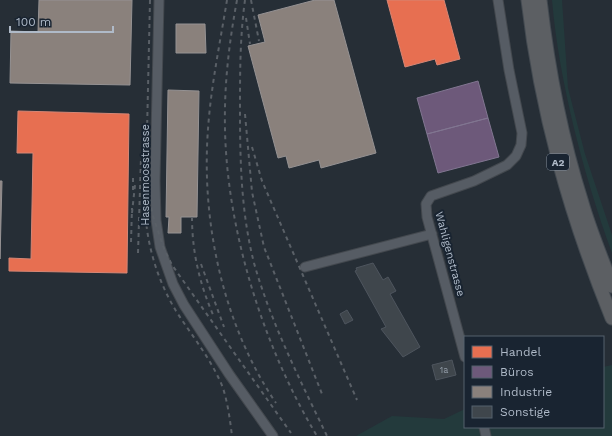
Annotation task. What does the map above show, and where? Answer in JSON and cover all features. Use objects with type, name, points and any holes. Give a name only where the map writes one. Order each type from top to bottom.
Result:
[{"type":"highway","name":"A2","points":[[528,0],[541,91],[558,164],[575,220],[612,318]]},
{"type":"highway","name":"A2","points":[[540,0],[552,83],[566,149],[582,204],[612,286]]},
{"type":"street","name":"Hasenmoosstrasse","points":[[159,0],[155,202],[156,229],[162,257],[173,284],[184,305],[229,374],[274,436]]},
{"type":"street","name":"Wahligenstrasse","points":[[464,353],[426,207],[429,197],[442,190],[474,181],[507,164],[516,156],[521,145],[522,134],[508,65],[498,0]]},
{"type":"street","points":[[305,267],[432,234]]},
{"type":"green space","points":[[552,0],[562,0],[568,88],[585,154],[612,235],[612,253],[592,193],[574,128],[560,63]]},
{"type":"green space","points":[[612,365],[612,436],[356,436],[392,416],[444,419],[464,409],[464,428],[604,428],[604,367]]},
{"type":"building: Handel","points":[[387,0],[444,0],[460,59],[437,65],[435,59],[405,67]]},
{"type":"building: Handel","points":[[18,111],[129,114],[127,273],[9,271],[9,258],[31,259],[33,153],[17,153]]},
{"type":"building: Büros","points":[[478,81],[488,118],[427,134],[417,98]]},
{"type":"building: Büros","points":[[488,118],[499,157],[438,173],[427,134]]},
{"type":"building: Industrie","points":[[39,0],[132,0],[130,85],[10,83],[11,31],[38,32]]},
{"type":"building: Industrie","points":[[315,0],[334,0],[376,153],[321,168],[319,160],[289,168],[286,156],[278,158],[248,46],[265,42],[258,15]]},
{"type":"building: Industrie","points":[[176,24],[205,24],[206,53],[176,53]]},
{"type":"building: Industrie","points":[[168,90],[199,91],[197,217],[181,217],[181,233],[168,233],[169,217],[166,217]]},
{"type":"building: Industrie","points":[[0,181],[2,181],[0,259]]},
{"type":"building: Sonstige","points":[[373,263],[383,280],[388,277],[396,291],[390,294],[420,347],[403,357],[381,329],[386,327],[355,271],[357,270],[356,268]]},
{"type":"building: Sonstige","points":[[347,310],[353,320],[345,324],[340,314]]},
{"type":"building: Sonstige","points":[[452,360],[456,375],[436,380],[432,365]]},
{"type":"railway","points":[[150,0],[146,176],[153,216],[164,249],[172,265],[291,433]]},
{"type":"railway","points":[[227,0],[209,113],[207,164],[208,200],[212,236],[229,307],[242,340],[258,373],[276,403]]},
{"type":"railway","points":[[237,0],[225,96],[227,168],[233,208],[241,248],[265,327],[298,402],[317,436]]},
{"type":"railway","points":[[245,0],[241,54],[240,148],[246,225],[254,263],[277,329],[327,436]]},
{"type":"railway","points":[[251,0],[259,41]]},
{"type":"railway","points":[[246,18],[250,44]]},
{"type":"railway","points":[[245,114],[252,192],[264,247],[322,394]]},
{"type":"railway","points":[[252,147],[262,181],[357,400]]},
{"type":"railway","points":[[138,253],[141,157]]},
{"type":"railway","points":[[133,174],[133,190]]},
{"type":"railway","points":[[132,213],[135,185]]},
{"type":"railway","points":[[145,201],[147,230],[157,272],[176,311],[208,358],[223,388],[230,418],[232,436]]},
{"type":"railway","points":[[131,242],[132,208]]},
{"type":"railway","points":[[192,217],[195,256],[201,281],[214,317]]},
{"type":"railway","points":[[201,264],[224,327]]}]
